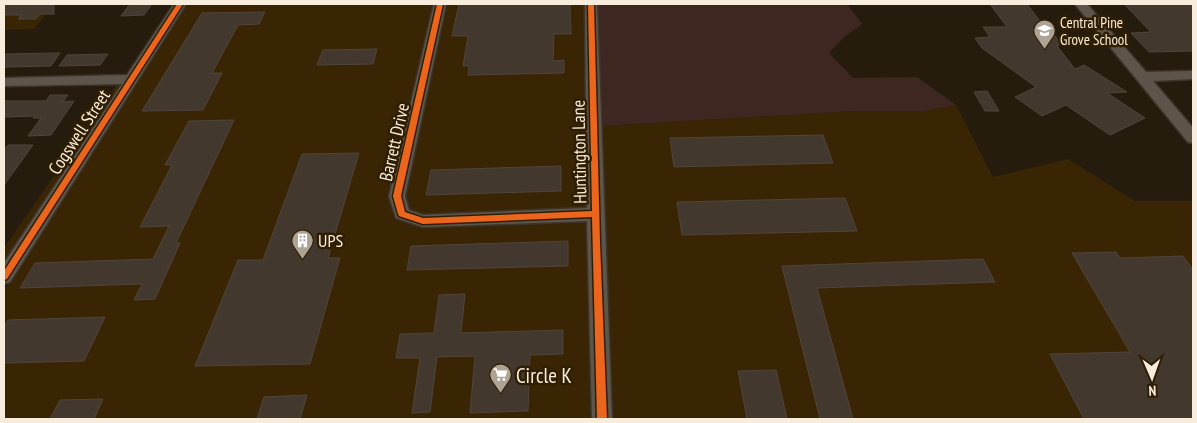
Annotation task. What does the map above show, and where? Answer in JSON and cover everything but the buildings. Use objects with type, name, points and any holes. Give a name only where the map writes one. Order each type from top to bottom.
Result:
[{"type":"street","name":"Cogswell Street","points":[[4,276],[180,4]]},
{"type":"street","name":"Barrett Drive","points":[[440,4],[397,196],[402,214],[423,221],[595,214]]},
{"type":"street","name":"Huntington Lane","points":[[590,4],[602,419]]},
{"type":"street","points":[[1080,4],[1193,138]]},
{"type":"street","points":[[1142,77],[1193,75]]},
{"type":"street","points":[[4,82],[132,79]]},
{"type":"shaded area","points":[[4,4],[55,4],[34,29],[4,30]]},
{"type":"shaded area","points":[[186,4],[434,4],[389,196],[395,217],[398,220],[422,228],[587,221],[592,419],[4,419],[4,290]]},
{"type":"shaded area","points":[[446,4],[585,4],[587,208],[426,215],[409,209],[405,195]]},
{"type":"shaded area","points":[[596,4],[847,4],[862,24],[844,37],[829,53],[853,78],[917,77],[956,105],[924,111],[854,111],[600,126]]},
{"type":"shaded area","points":[[118,83],[122,83],[4,264],[4,248]]},
{"type":"shaded area","points":[[956,105],[993,177],[1068,159],[1135,201],[1193,201],[1193,419],[611,419],[600,126],[854,111],[924,111]]},
{"type":"cycle path","points":[[4,277],[180,4]]},
{"type":"cycle path","points":[[440,4],[397,196],[402,214],[423,221],[595,214]]},
{"type":"cycle path","points":[[591,4],[602,419]]},
{"type":"place","name":"Central Pine Grove School","points":[[1044,50]]},
{"type":"place","name":"UPS","points":[[302,259]]},
{"type":"place","name":"Circle K","points":[[500,394]]}]
